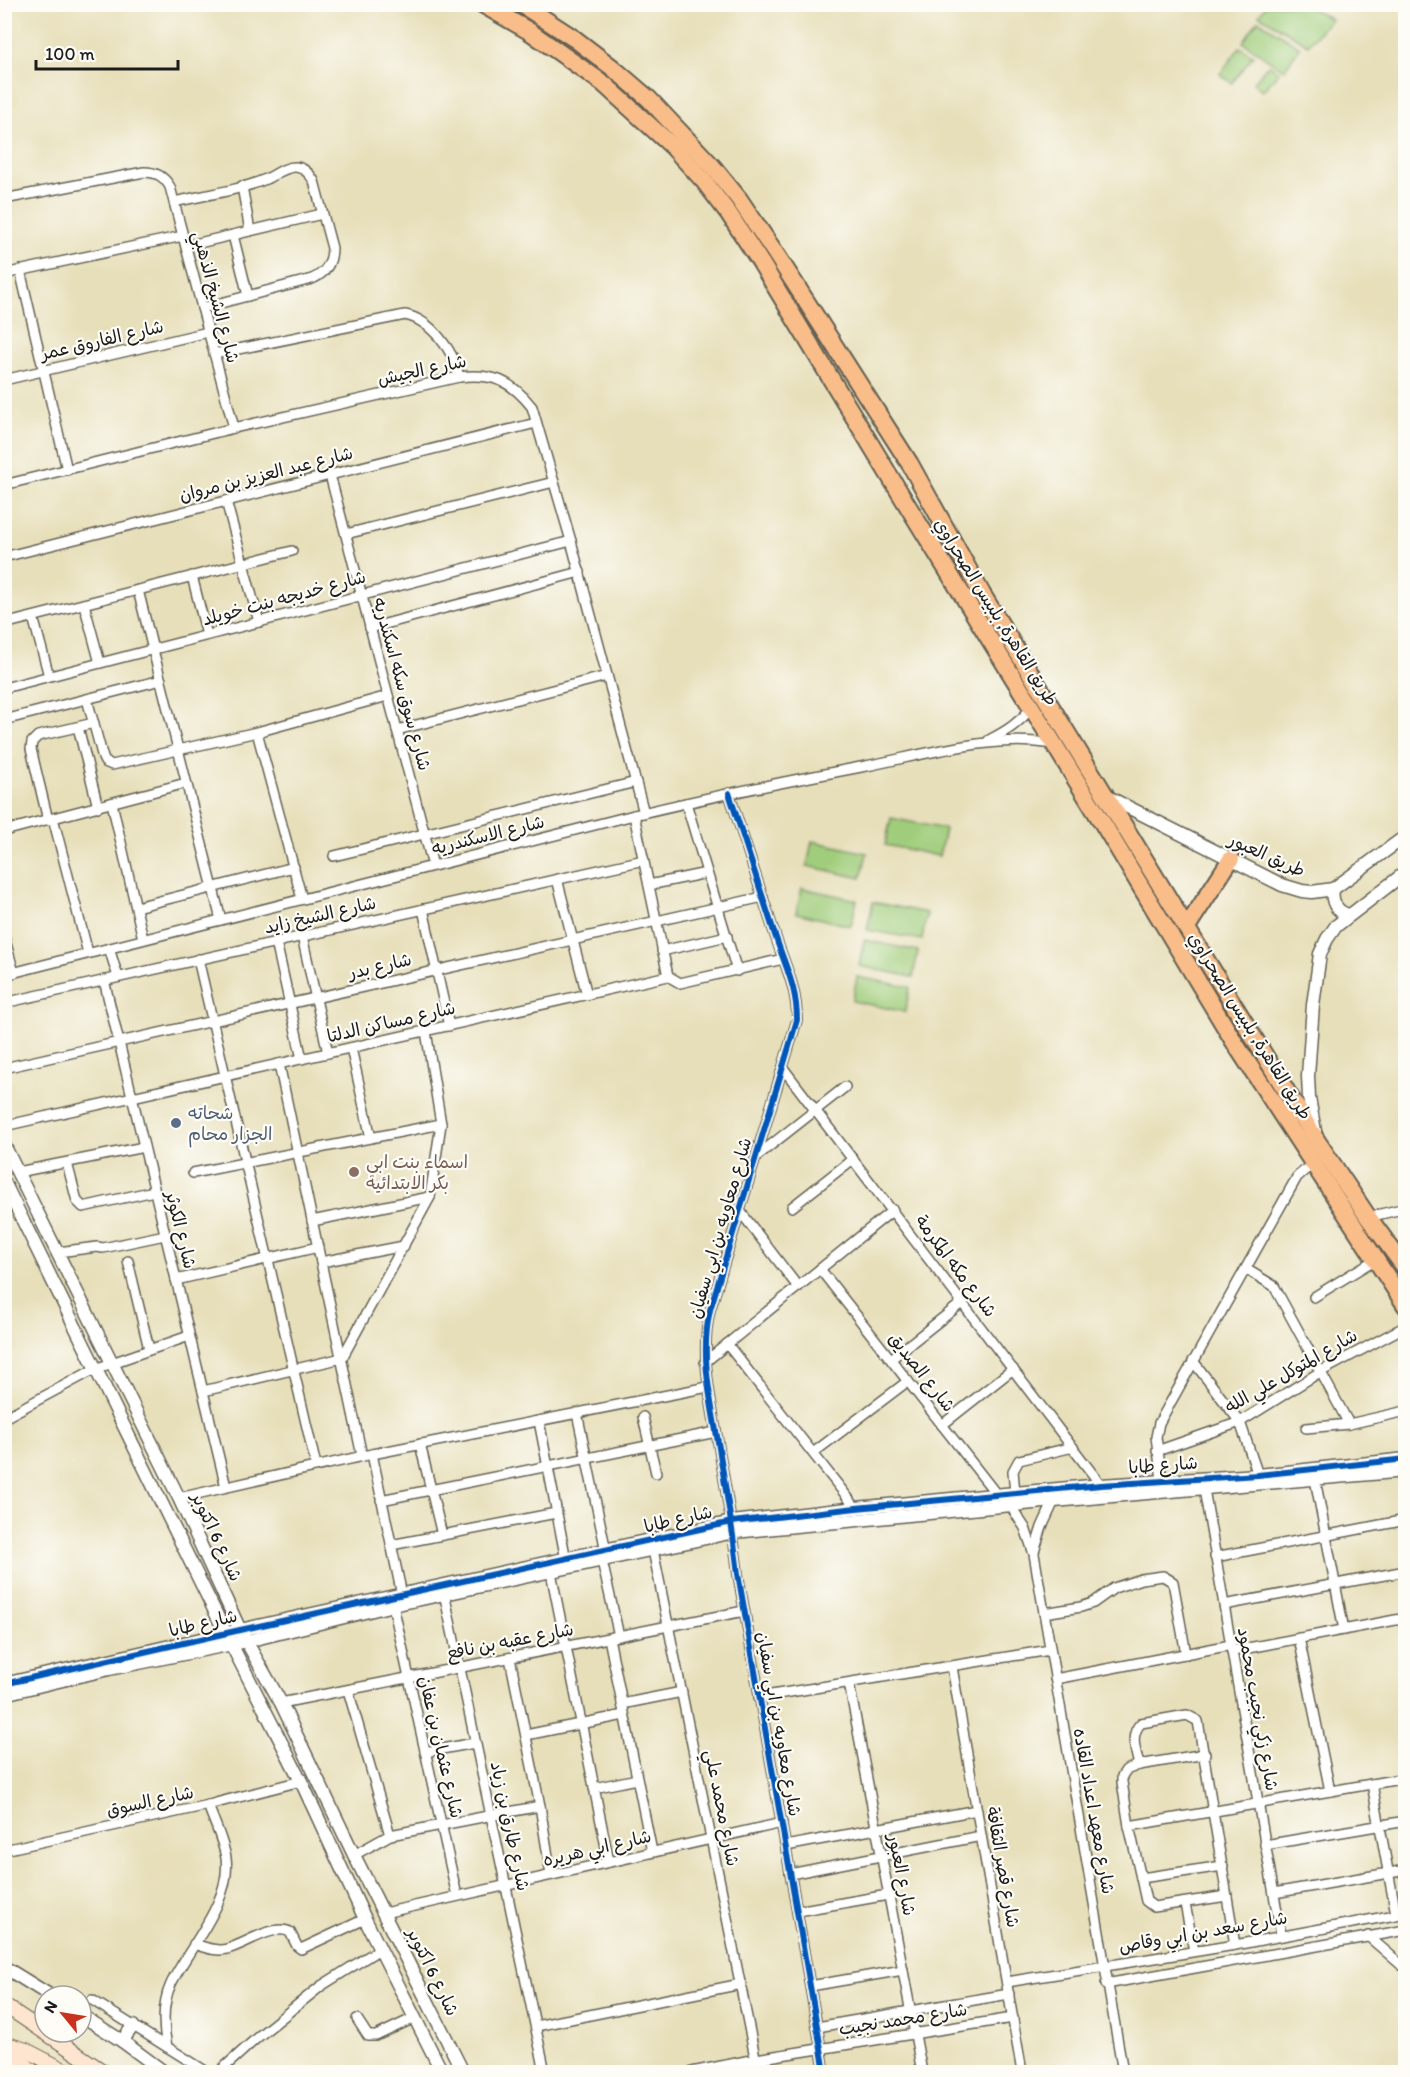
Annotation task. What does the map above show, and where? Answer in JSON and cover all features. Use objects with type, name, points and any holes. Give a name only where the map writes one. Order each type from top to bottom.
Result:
[{"type":"highway","name":"طريق القاهرة, بلبيس الصحراوي","points":[[482,4],[529,31],[604,84],[672,146],[703,180],[729,214],[1055,744],[1236,1045],[1406,1306]]},
{"type":"highway","name":"طريق القاهرة, بلبيس الصحراوي","points":[[527,7],[575,39],[649,99],[713,167],[774,251],[910,464],[982,594],[1317,1141],[1406,1269]]},
{"type":"highway","points":[[889,476],[900,477],[905,474],[910,464]]},
{"type":"highway","points":[[909,508],[919,498],[929,498]]},
{"type":"highway","points":[[1187,927],[1231,860]]},
{"type":"main road","points":[[4,2005],[104,2073]]},
{"type":"main road","points":[[4,2043],[26,2050],[68,2073]]},
{"type":"main road","points":[[4,2048],[34,2073]]},
{"type":"street","points":[[174,202],[261,181],[287,168],[303,169],[314,181],[332,248],[332,256],[326,270],[312,279],[202,308]]},
{"type":"street","name":"شارع الشيخ الذهبي","points":[[4,199],[144,172],[157,173],[162,177],[170,187],[234,428]]},
{"type":"street","points":[[242,186],[250,231]]},
{"type":"street","points":[[186,246],[322,214]]},
{"type":"street","points":[[233,235],[248,296]]},
{"type":"street","points":[[4,274],[183,236]]},
{"type":"street","points":[[20,270],[67,470]]},
{"type":"street","points":[[214,354],[405,315],[424,322],[446,346],[453,356],[459,377]]},
{"type":"street","name":"شارع الفاروق عمر","points":[[4,380],[208,332]]},
{"type":"street","name":"شارع الجيش","points":[[4,485],[234,428],[459,377],[485,376],[509,384],[522,394],[532,407],[580,572],[636,782],[644,860],[668,976]]},
{"type":"street","name":"شارع عبد العزيز بن مروان","points":[[4,557],[537,423]]},
{"type":"street","name":"شارع سوق سكه اسكندريه","points":[[330,475],[433,866]]},
{"type":"street","points":[[346,534],[554,482]]},
{"type":"street","points":[[226,501],[259,622]]},
{"type":"street","name":"شارع خديجه بنت خويلد","points":[[4,688],[571,541]]},
{"type":"street","points":[[4,624],[292,551]]},
{"type":"street","points":[[370,628],[580,572]]},
{"type":"street","points":[[192,576],[207,635]]},
{"type":"street","points":[[138,590],[221,920]]},
{"type":"street","points":[[84,604],[100,663]]},
{"type":"street","points":[[33,617],[49,676]]},
{"type":"street","points":[[397,730],[607,676]]},
{"type":"street","points":[[4,720],[160,681]]},
{"type":"street","points":[[87,699],[103,758],[108,765],[257,732],[388,696]]},
{"type":"street","name":"شارع الاسكندريه","points":[[984,742],[1010,729],[1032,707]]},
{"type":"street","points":[[88,953],[31,745],[38,736],[94,723]]},
{"type":"street","points":[[78,727],[98,807]]},
{"type":"street","points":[[257,732],[302,899]]},
{"type":"street","name":"شارع الاسكندريه","points":[[9,974],[729,793],[984,742],[1033,740],[1055,744]]},
{"type":"street","points":[[334,856],[636,782]]},
{"type":"street","points":[[4,831],[186,783]]},
{"type":"street","name":"شارع معاويه بن ابي سفيان","points":[[729,793],[794,987],[797,1020],[710,1310],[705,1329],[705,1362],[733,1527],[744,1611],[825,2073]]},
{"type":"street","name":"طريق العبور","points":[[1108,797],[1292,889],[1312,892],[1333,889]]},
{"type":"street","points":[[112,803],[143,939]]},
{"type":"street","points":[[686,803],[737,970]]},
{"type":"street","points":[[1348,915],[1343,914],[1335,906],[1333,889],[1406,836]]},
{"type":"street","name":"شارع الشيخ زايد","points":[[4,1003],[644,860]]},
{"type":"street","points":[[136,907],[294,867]]},
{"type":"street","points":[[1317,1141],[1309,1098],[1308,1076],[1320,954],[1336,926],[1406,872]]},
{"type":"street","points":[[649,885],[707,873]]},
{"type":"street","points":[[557,879],[587,995]]},
{"type":"street","name":"شارع بدر","points":[[4,1068],[763,897]]},
{"type":"street","points":[[423,909],[449,1026]]},
{"type":"street","points":[[4,936],[9,974]]},
{"type":"street","points":[[302,936],[328,1053]]},
{"type":"street","points":[[662,951],[727,936]]},
{"type":"street","points":[[276,942],[302,1059]]},
{"type":"street","points":[[109,948],[118,977]]},
{"type":"street","points":[[198,959],[316,1466]]},
{"type":"street","name":"شارع مساكن الدلتا","points":[[4,1126],[668,976],[680,983],[783,959]]},
{"type":"street","name":"شارع الكوثر","points":[[104,981],[226,1487]]},
{"type":"street","points":[[203,1391],[342,1358],[430,1197],[441,1124],[426,1031]]},
{"type":"street","points":[[351,1048],[371,1138]]},
{"type":"street","points":[[279,1064],[342,1358],[381,1500],[402,1595]]},
{"type":"street","name":"شارع مكه المكرمة","points":[[783,1068],[1101,1485]]},
{"type":"street","points":[[757,1156],[845,1087]]},
{"type":"street","points":[[194,1173],[441,1124]]},
{"type":"street","name":"شارع 6 اكتوبر","points":[[4,1145],[113,1362],[240,1630],[281,1703],[463,2073]]},
{"type":"street","points":[[18,1172],[144,1148]]},
{"type":"street","points":[[792,1207],[854,1159]]},
{"type":"street","points":[[67,1163],[77,1201],[83,1207],[154,1191]]},
{"type":"street","points":[[1163,1486],[1156,1437],[1159,1423],[1297,1177],[1316,1165]]},
{"type":"street","name":"شارع 6 اكتوبر","points":[[4,1182],[228,1639],[301,1781],[365,1918],[442,2073]]},
{"type":"street","points":[[312,1221],[430,1197]]},
{"type":"street","points":[[1368,1217],[1406,1208]]},
{"type":"street","points":[[705,1362],[893,1210]]},
{"type":"street","points":[[740,1211],[798,1287]]},
{"type":"street","points":[[58,1252],[103,1248],[165,1235]]},
{"type":"street","points":[[321,1262],[404,1246]]},
{"type":"street","points":[[176,1280],[318,1247]]},
{"type":"street","points":[[1314,1297],[1376,1259]]},
{"type":"street","points":[[128,1261],[149,1350]]},
{"type":"street","name":"شارع الصديق","points":[[820,1269],[998,1495]]},
{"type":"street","points":[[1246,1269],[1274,1286],[1349,1424]]},
{"type":"street","points":[[891,1359],[963,1302]]},
{"type":"street","name":"شارع المتوكل علي الله","points":[[1157,1451],[1240,1422],[1320,1372],[1406,1326]]},
{"type":"street","points":[[4,1418],[95,1369],[189,1336]]},
{"type":"street","points":[[727,1344],[856,1508]]},
{"type":"street","points":[[1193,1361],[1240,1422],[1258,1475]]},
{"type":"street","points":[[942,1425],[1013,1369]]},
{"type":"street","points":[[813,1453],[908,1381]]},
{"type":"street","points":[[179,1498],[367,1455],[708,1387]]},
{"type":"street","points":[[1306,1428],[1349,1424],[1406,1411]]},
{"type":"street","points":[[577,1413],[619,1636]]},
{"type":"street","points":[[643,1417],[656,1473]]},
{"type":"street","points":[[539,1421],[566,1560]]},
{"type":"street","points":[[381,1500],[716,1432]]},
{"type":"street","points":[[420,1444],[442,1535]]},
{"type":"street","points":[[1016,1493],[1013,1471],[1019,1460],[1073,1447]]},
{"type":"street","name":"شارع طابا","points":[[5,1685],[228,1639],[247,1641],[566,1560],[653,1550],[733,1527],[1054,1501],[1406,1458]]},
{"type":"street","name":"شارع طابا","points":[[228,1639],[240,1630],[402,1595],[551,1572],[604,1556],[733,1527],[856,1508],[1101,1485],[1204,1489],[1406,1471]]},
{"type":"street","points":[[1315,1479],[1344,1630]]},
{"type":"street","name":"شارع زكي نجيب محمود","points":[[1204,1489],[1281,1935]]},
{"type":"street","name":"شارع معهد اعداد القاده","points":[[1034,1554],[1042,1527],[1054,1501]]},
{"type":"street","name":"شارع معهد اعداد القاده","points":[[1010,1505],[1024,1528],[1034,1554],[1123,2073]]},
{"type":"street","points":[[391,1545],[556,1513]]},
{"type":"street","points":[[1215,1557],[1406,1520]]},
{"type":"street","name":"شارع محمد علي","points":[[653,1550],[759,2073]]},
{"type":"street","points":[[1224,1605],[1406,1570]]},
{"type":"street","points":[[551,1572],[609,1862]]},
{"type":"street","points":[[1044,1613],[1081,1607],[1093,1603],[1114,1588],[1141,1579],[1163,1576],[1173,1582],[1186,1654]]},
{"type":"street","name":"شارع طارق بن زياد","points":[[443,1590],[546,2073]]},
{"type":"street","name":"شارع عثمان بن عفان","points":[[393,1605],[457,1896]]},
{"type":"street","name":"شارع عقبه بن نافع","points":[[281,1703],[744,1611]]},
{"type":"street","points":[[1055,1679],[1186,1654],[1299,1638],[1406,1618]]},
{"type":"street","points":[[609,1638],[652,1852]]},
{"type":"street","points":[[1299,1638],[1330,1791]]},
{"type":"street","points":[[759,1697],[1050,1650]]},
{"type":"street","points":[[510,1658],[540,1806],[551,1875]]},
{"type":"street","name":"شارع قصر الثقافة","points":[[952,1667],[1023,2073]]},
{"type":"street","name":"شارع العبور","points":[[849,1683],[922,2073]]},
{"type":"street","points":[[348,1690],[390,1835]]},
{"type":"street","points":[[622,1704],[682,1692]]},
{"type":"street","points":[[526,1734],[624,1715]]},
{"type":"street","points":[[1139,1765],[1134,1738],[1137,1727],[1141,1723],[1187,1716],[1198,1721],[1235,1945]]},
{"type":"street","points":[[425,1752],[475,1743]]},
{"type":"street","points":[[1205,1754],[1129,1767],[1122,1776],[1129,1826],[1146,1901],[1149,1905],[1159,1907],[1227,1896]]},
{"type":"street","points":[[1129,1826],[1406,1778]]},
{"type":"street","points":[[594,1788],[637,1779]]},
{"type":"street","name":"شارع السوق","points":[[4,1850],[208,1805],[301,1781]]},
{"type":"street","points":[[1372,1784],[1388,1873],[1401,1914]]},
{"type":"street","points":[[167,2047],[164,2025],[171,1984],[216,1908],[226,1874],[226,1858],[208,1805]]},
{"type":"street","points":[[354,1855],[390,1835],[540,1806]]},
{"type":"street","points":[[316,1814],[332,1808]]},
{"type":"street","points":[[786,1846],[976,1810]]},
{"type":"street","points":[[1265,1845],[1406,1821]]},
{"type":"street","name":"شارع ابي هريره","points":[[384,1913],[782,1823]]},
{"type":"street","points":[[790,1874],[981,1836]]},
{"type":"street","points":[[1141,1878],[1223,1866]]},
{"type":"street","points":[[1274,1893],[1406,1870]]},
{"type":"street","points":[[797,1911],[888,1894]]},
{"type":"street","points":[[1185,1904],[1194,1951]]},
{"type":"street","name":"شارع سعد بن ابي وقاص","points":[[1006,1982],[1235,1945],[1401,1914]]},
{"type":"street","points":[[194,1944],[216,1950],[226,1950],[278,1929],[290,1932],[301,1949],[365,1918]]},
{"type":"street","name":"شارع سعد بن ابي وقاص","points":[[1106,1984],[1406,1930]]},
{"type":"street","points":[[1368,1936],[1406,1969]]},
{"type":"street","points":[[219,2073],[259,2036],[321,1986],[380,1949]]},
{"type":"street","points":[[4,1967],[33,1985]]},
{"type":"street","points":[[810,1986],[903,1970]]},
{"type":"street","points":[[536,2026],[741,1984]]},
{"type":"street","name":"شارع محمد نجيب","points":[[817,2027],[1009,1994]]},
{"type":"street","points":[[93,2001],[207,2073]]},
{"type":"street","points":[[357,2019],[368,2036],[376,2036],[414,2018]]},
{"type":"street","name":"شارع محمد نجيب","points":[[695,2072],[756,2059],[1013,2018]]},
{"type":"street","points":[[93,2023],[164,2073]]},
{"type":"street","points":[[122,2041],[133,2026]]},
{"type":"green space","points":[[1266,5],[1305,5],[1331,19],[1308,45],[1259,15]]},
{"type":"green space","points":[[1258,20],[1300,47],[1284,70],[1243,42]]},
{"type":"green space","points":[[1240,47],[1253,56],[1232,83],[1220,74]]},
{"type":"green space","points":[[1269,64],[1279,72],[1263,91],[1253,83]]},
{"type":"green space","points":[[891,818],[945,829],[939,856],[885,845]]},
{"type":"green space","points":[[812,841],[867,853],[861,878],[807,866]]},
{"type":"green space","points":[[802,888],[857,900],[851,926],[796,913]]},
{"type":"green space","points":[[873,902],[927,913],[922,940],[867,930]]},
{"type":"green space","points":[[864,940],[918,951],[913,977],[859,966]]},
{"type":"green space","points":[[857,977],[910,987],[905,1012],[852,1001]]},
{"type":"cycle path","points":[[729,793],[790,977],[797,1020],[710,1310],[706,1343],[707,1376],[738,1574],[825,2072]]},
{"type":"cycle path","points":[[4,1684],[732,1522],[1101,1485],[1258,1475],[1406,1459]]},
{"type":"place","name":"شحاته الجزار محام","points":[[176,1123]]},
{"type":"place","name":"اسماء بنت ابي بكر الابتدائيه","points":[[354,1172]]}]
